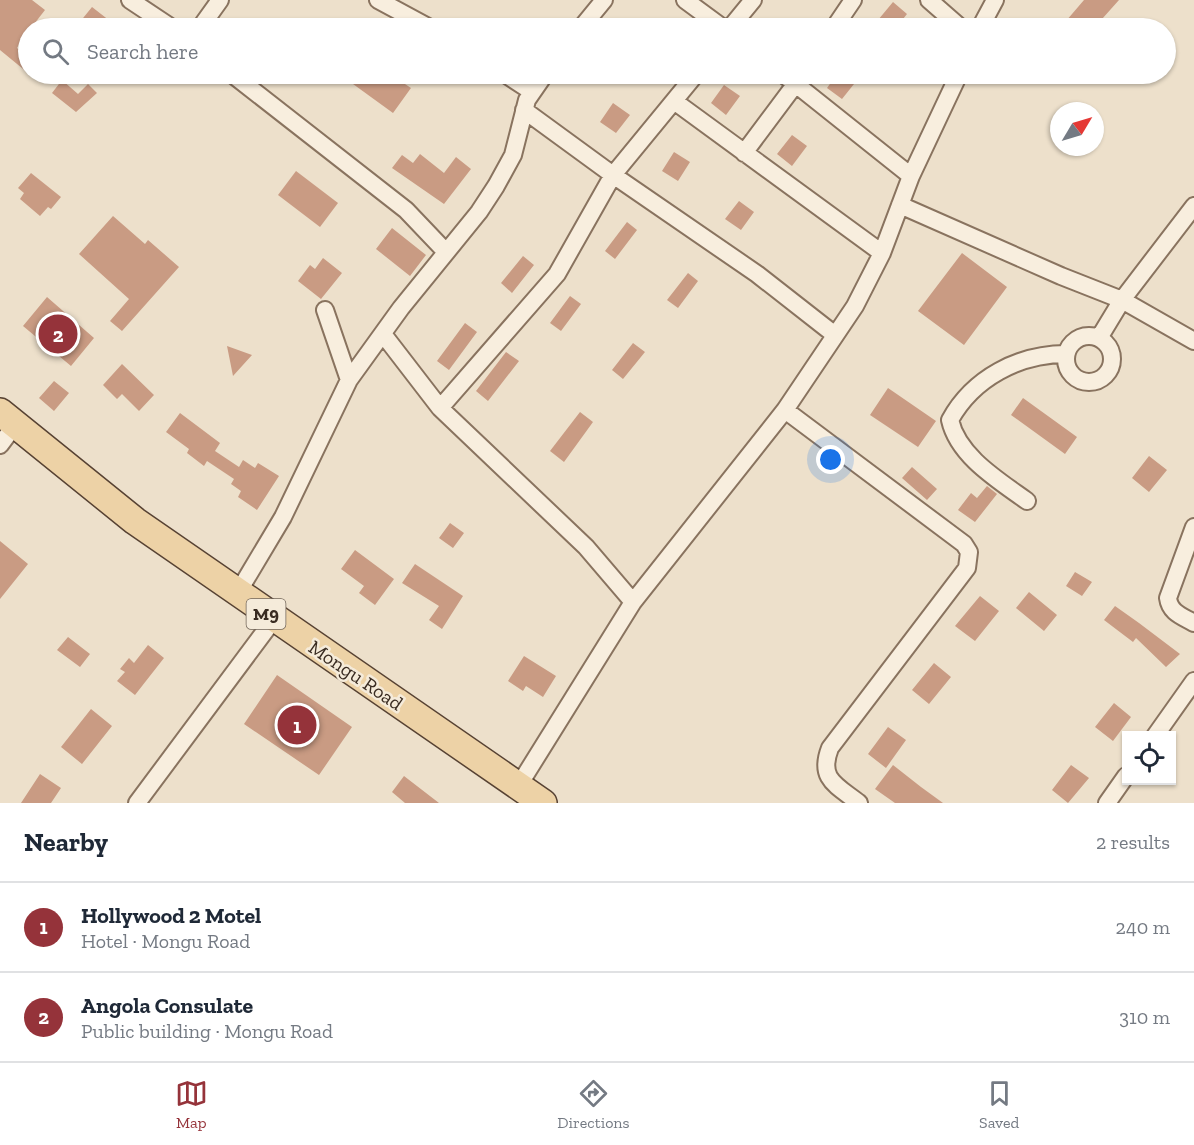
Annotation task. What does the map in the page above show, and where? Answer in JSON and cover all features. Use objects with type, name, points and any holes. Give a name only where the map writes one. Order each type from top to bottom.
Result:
[{"type":"main road","name":"Mongu Road","points":[[5,427],[237,594],[543,803]]},
{"type":"street","points":[[130,0],[157,18]]},
{"type":"street","points":[[207,18],[220,0]]},
{"type":"street","points":[[378,0],[411,18]]},
{"type":"street","points":[[589,18],[604,0]]},
{"type":"street","points":[[686,0],[710,18]]},
{"type":"street","points":[[738,18],[753,0]]},
{"type":"street","points":[[841,18],[853,0]]},
{"type":"street","points":[[929,0],[950,18]]},
{"type":"street","points":[[985,18],[995,0]]},
{"type":"street","points":[[245,84],[406,210],[446,252]]},
{"type":"street","points":[[520,84],[531,91]]},
{"type":"street","points":[[237,594],[283,517],[349,380],[382,334],[479,212],[496,186],[513,155],[524,110],[531,91],[537,84]]},
{"type":"street","points":[[440,408],[557,274],[613,176],[688,84]]},
{"type":"street","points":[[744,153],[789,84]]},
{"type":"street","points":[[802,84],[911,176]]},
{"type":"street","points":[[519,785],[633,602],[785,410],[855,306],[882,253],[911,176],[953,84]]},
{"type":"street","points":[[675,101],[882,253]]},
{"type":"street","points":[[524,110],[613,176],[757,274],[835,335]]},
{"type":"street","points":[[900,206],[1122,300],[1194,341]]},
{"type":"street","points":[[1099,338],[1122,300],[1194,206]]},
{"type":"street","points":[[325,310],[349,380]]},
{"type":"street","points":[[382,334],[440,408],[586,547],[633,602]]},
{"type":"street","points":[[1089,336],[1099,338],[1111,352],[1112,362],[1104,378],[1085,383],[1070,372],[1066,354],[1070,345],[1079,338],[1089,336]]},
{"type":"street","points":[[1027,501],[992,477],[954,437],[950,420],[958,406],[972,390],[1017,361],[1042,354],[1066,354]]},
{"type":"street","points":[[785,410],[964,544],[969,552],[967,568],[830,748],[824,764],[828,778],[859,803]]},
{"type":"street","points":[[1194,527],[1168,598],[1169,606],[1175,612],[1194,623]]},
{"type":"street","points":[[137,803],[274,619]]},
{"type":"street","points":[[1158,731],[1194,681]]},
{"type":"street","points":[[1107,803],[1122,782]]},
{"type":"building","points":[[0,0],[32,0],[45,10],[39,18],[18,18],[18,65],[0,50]]},
{"type":"building","points":[[1084,0],[1119,0],[1103,18],[1069,18]]},
{"type":"building","points":[[893,2],[907,14],[904,18],[880,18]]},
{"type":"building","points":[[92,7],[106,18],[83,18]]},
{"type":"building","points":[[59,84],[67,84],[78,94],[88,84],[97,93],[76,112],[52,93]]},
{"type":"building","points":[[353,84],[405,84],[411,88],[393,113]]},
{"type":"building","points":[[830,84],[854,84],[842,99],[827,88]]},
{"type":"building","points":[[724,85],[740,96],[726,115],[711,103]]},
{"type":"building","points":[[613,103],[630,115],[616,133],[600,122]]},
{"type":"building","points":[[792,135],[807,146],[792,166],[777,154]]},
{"type":"building","points":[[674,152],[690,162],[678,181],[662,171]]},
{"type":"building","points":[[420,154],[444,173],[456,157],[471,169],[444,204],[392,168],[402,155],[413,163]]},
{"type":"building","points":[[296,171],[338,203],[320,227],[278,195]]},
{"type":"building","points":[[31,173],[61,197],[51,209],[48,207],[40,216],[20,199],[24,193],[18,188]]},
{"type":"building","points":[[739,201],[754,212],[741,230],[725,219]]},
{"type":"building","points":[[113,216],[145,244],[148,240],[179,267],[122,331],[110,321],[129,299],[79,254]]},
{"type":"building","points":[[627,222],[637,230],[615,259],[605,251]]},
{"type":"building","points":[[392,228],[426,255],[410,276],[376,249]]},
{"type":"building","points":[[962,253],[1007,287],[964,345],[918,311]]},
{"type":"building","points":[[523,256],[534,265],[512,293],[501,283]]},
{"type":"building","points":[[323,258],[342,273],[321,299],[298,281],[310,265],[315,269]]},
{"type":"building","points":[[688,273],[698,281],[678,308],[667,300]]},
{"type":"building","points":[[570,296],[581,304],[561,331],[550,323]]},
{"type":"building","points":[[47,297],[94,338],[71,366],[23,326]]},
{"type":"building","points":[[465,323],[477,332],[449,370],[437,361]]},
{"type":"building","points":[[633,343],[645,352],[623,379],[612,370]]},
{"type":"building","points":[[227,346],[252,355],[233,376]]},
{"type":"building","points":[[506,352],[519,361],[488,401],[476,391]]},
{"type":"building","points":[[122,364],[154,395],[139,411],[122,394],[117,399],[103,385]]},
{"type":"building","points":[[54,381],[69,393],[54,411],[39,398]]},
{"type":"building","points":[[888,388],[936,421],[918,447],[870,415]]},
{"type":"building","points":[[1023,398],[1077,437],[1065,454],[1011,415]]},
{"type":"building","points":[[580,412],[593,422],[564,462],[550,451]]},
{"type":"building","points":[[180,413],[220,443],[215,451],[239,467],[243,460],[255,468],[258,463],[279,476],[257,510],[238,497],[241,491],[231,484],[234,479],[207,461],[204,466],[187,453],[189,449],[166,432]]},
{"type":"building","points":[[1149,456],[1167,470],[1149,492],[1132,478]]},
{"type":"building","points":[[912,467],[937,489],[927,500],[902,478]]},
{"type":"building","points":[[987,486],[997,494],[975,522],[958,510],[971,493],[977,498]]},
{"type":"building","points":[[450,523],[464,533],[453,548],[439,538]]},
{"type":"building","points":[[0,541],[28,564],[0,599]]},
{"type":"building","points":[[355,550],[394,579],[375,605],[359,593],[364,586],[341,569]]},
{"type":"building","points":[[415,564],[463,596],[442,629],[429,620],[439,606],[402,583]]},
{"type":"building","points":[[1075,572],[1092,582],[1082,596],[1066,586]]},
{"type":"building","points":[[1029,592],[1057,615],[1044,631],[1016,608]]},
{"type":"building","points":[[980,596],[999,611],[975,641],[955,626]]},
{"type":"building","points":[[1115,606],[1180,654],[1166,667],[1136,638],[1133,642],[1104,620]]},
{"type":"building","points":[[68,637],[90,654],[80,667],[57,650]]},
{"type":"building","points":[[148,645],[164,658],[135,695],[117,681],[125,672],[120,669],[129,658],[134,663]]},
{"type":"building","points":[[524,656],[556,676],[543,697],[526,686],[523,691],[508,681]]},
{"type":"building","points":[[934,663],[951,677],[929,704],[912,690]]},
{"type":"building","points":[[277,675],[352,727],[319,775],[244,724]]},
{"type":"building","points":[[1114,703],[1131,717],[1113,741],[1095,727]]},
{"type":"building","points":[[91,709],[112,726],[82,764],[61,747]]},
{"type":"building","points":[[888,727],[906,740],[886,768],[868,754]]},
{"type":"building","points":[[893,765],[943,803],[895,803],[875,789]]},
{"type":"building","points":[[1071,765],[1089,778],[1068,803],[1052,790]]},
{"type":"building","points":[[40,774],[61,788],[51,803],[21,803]]},
{"type":"building","points":[[404,776],[439,803],[405,803],[392,792]]},
{"type":"place","name":"Angola Consulate","points":[[58,334]]},
{"type":"place","name":"Hollywood 2 Motel","points":[[297,725]]}]
